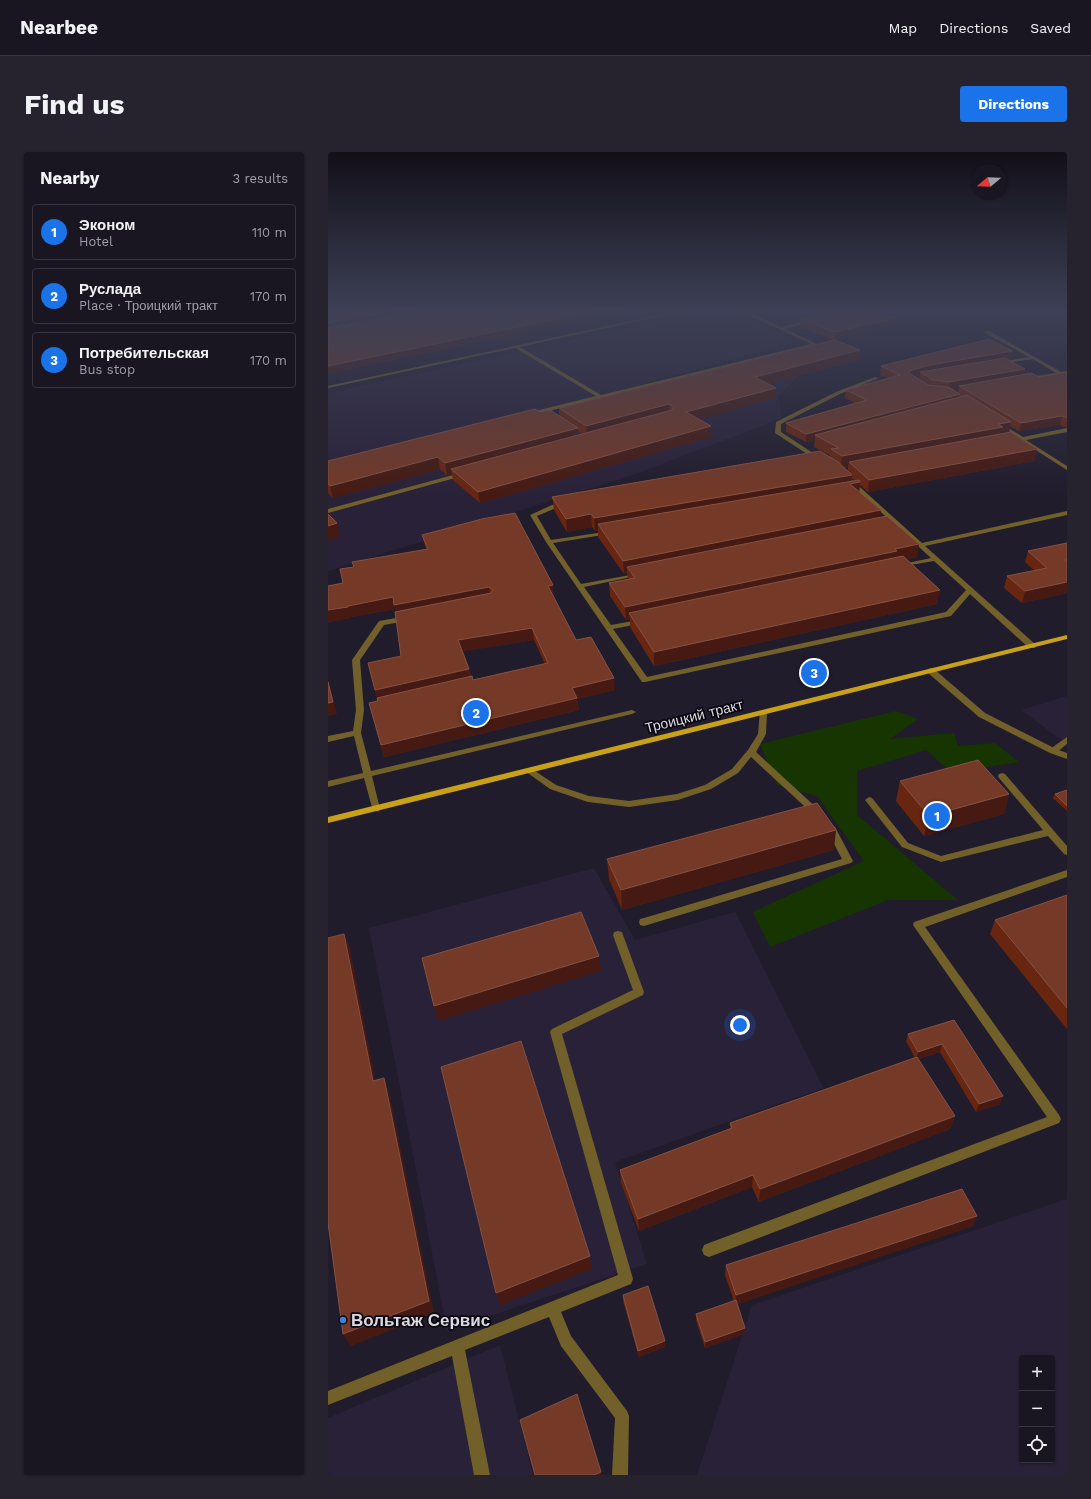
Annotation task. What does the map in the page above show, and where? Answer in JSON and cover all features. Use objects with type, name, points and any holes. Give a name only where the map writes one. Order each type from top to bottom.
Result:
[{"type":"main road","name":"Троицкий тракт","points":[[328,820],[931,672],[1067,637]]},
{"type":"street","points":[[931,672],[982,715],[1053,751],[1067,756]]},
{"type":"lane","points":[[328,387],[395,373]]},
{"type":"lane","points":[[561,373],[601,396]]},
{"type":"lane","points":[[520,417],[545,413],[601,396],[696,373]]},
{"type":"lane","points":[[1030,378],[1060,373]]},
{"type":"lane","points":[[827,464],[778,432],[778,423],[838,393],[877,378]]},
{"type":"lane","points":[[997,423],[1023,438],[1067,468]]},
{"type":"lane","points":[[1015,440],[1067,430]]},
{"type":"lane","points":[[802,447],[810,445]]},
{"type":"lane","points":[[328,511],[473,472]]},
{"type":"lane","points":[[845,477],[1032,646]]},
{"type":"lane","points":[[852,491],[860,489]]},
{"type":"lane","points":[[569,503],[554,506],[533,515],[549,542],[645,680],[948,614],[970,590]]},
{"type":"lane","points":[[921,545],[1067,513]]},
{"type":"lane","points":[[889,524],[897,523]]},
{"type":"lane","points":[[549,542],[619,530]]},
{"type":"lane","points":[[889,568],[935,558]]},
{"type":"lane","points":[[579,586],[649,572]]},
{"type":"lane","points":[[376,809],[357,733],[364,709],[356,660],[382,623],[414,617]]},
{"type":"lane","points":[[609,628],[648,619]]},
{"type":"lane","points":[[328,784],[632,712]]},
{"type":"lane","points":[[529,770],[553,787],[588,799],[629,804],[678,797],[708,787],[735,771],[762,734],[763,713]]},
{"type":"lane","points":[[328,739],[357,733]]},
{"type":"lane","points":[[1053,751],[1067,740]]},
{"type":"lane","points":[[644,922],[848,861],[828,822],[750,752]]},
{"type":"lane","points":[[1002,776],[1067,852]]},
{"type":"lane","points":[[869,800],[905,845],[941,859],[1050,832]]},
{"type":"lane","points":[[709,1250],[1054,1119],[918,925],[1067,873]]},
{"type":"lane","points":[[328,1398],[626,1279],[556,1032],[639,992],[618,935]]},
{"type":"lane","points":[[552,1308],[566,1341],[622,1416],[620,1475]]},
{"type":"lane","points":[[457,1346],[482,1475]]},
{"type":"shaded area","points":[[421,373],[684,373],[328,467],[328,393]]},
{"type":"shaded area","points":[[744,373],[801,373],[778,397],[782,418],[633,475],[328,571],[328,480]]},
{"type":"shaded area","points":[[1067,696],[1067,744],[1021,710]]},
{"type":"shaded area","points":[[594,868],[635,940],[735,912],[823,1088],[615,1162],[647,1264],[447,1330],[369,928]]},
{"type":"shaded area","points":[[1067,1199],[1067,1475],[697,1475],[752,1305]]},
{"type":"shaded area","points":[[500,1345],[533,1475],[328,1475],[328,1418]]},
{"type":"green space","points":[[896,711],[918,719],[890,739],[954,733],[958,746],[995,743],[1019,762],[951,772],[926,750],[857,771],[857,815],[958,900],[888,900],[770,947],[753,912],[864,861],[817,796],[777,785],[760,744]]},
{"type":"building","points":[[702,373],[772,373],[755,377],[776,388],[686,412],[711,426],[478,492],[451,469],[672,410],[674,407],[669,404],[586,426],[559,408]]},
{"type":"building","points":[[895,373],[909,373],[928,385],[948,387],[960,394],[806,434],[786,423],[867,400],[846,390],[900,375]]},
{"type":"building","points":[[921,373],[1003,373],[949,382],[933,380]]},
{"type":"building","points":[[1032,373],[1039,377],[1067,373],[1067,418],[1062,416],[1021,423],[959,386]]},
{"type":"building","points":[[967,395],[1011,422],[998,424],[1003,427],[842,456],[831,449],[839,448],[815,435]]},
{"type":"building","points":[[535,409],[540,412],[550,410],[578,428],[445,463],[438,457],[330,486],[328,484],[328,461]]},
{"type":"building","points":[[1011,432],[1037,449],[869,480],[849,462]]},
{"type":"building","points":[[820,451],[838,462],[852,475],[594,518],[591,514],[566,519],[552,497]]},
{"type":"building","points":[[859,480],[860,482],[850,484],[881,510],[623,561],[598,524]]},
{"type":"building","points":[[515,513],[553,585],[548,586],[576,640],[591,637],[614,678],[572,688],[577,698],[381,745],[369,703],[378,701],[377,698],[472,676],[473,680],[548,663],[532,628],[458,640],[469,669],[375,690],[368,663],[401,656],[395,612],[491,593],[493,590],[489,587],[394,605],[393,597],[328,610],[328,586],[343,583],[340,569],[354,567],[352,562],[428,549],[422,535],[482,519]]},
{"type":"building","points":[[328,514],[337,523],[328,526]]},
{"type":"building","points":[[887,516],[919,544],[895,549],[897,551],[625,607],[609,583],[635,578],[627,567]]},
{"type":"building","points":[[1067,543],[1067,560],[1065,560],[1067,562],[1067,582],[1025,591],[1007,576],[1047,568],[1028,551]]},
{"type":"building","points":[[903,556],[940,590],[654,652],[629,613]]},
{"type":"building","points":[[328,682],[333,702],[328,703]]},
{"type":"building","points":[[978,760],[1009,794],[929,816],[900,781]]},
{"type":"building","points":[[1067,790],[1067,806],[1055,794]]},
{"type":"building","points":[[817,803],[836,830],[621,890],[607,859]]},
{"type":"building","points":[[1067,895],[1067,1008],[995,920]]},
{"type":"building","points":[[581,912],[599,956],[434,1006],[422,958]]},
{"type":"building","points":[[344,934],[373,1081],[384,1078],[429,1301],[343,1334],[328,1223],[328,938]]},
{"type":"building","points":[[954,1020],[1003,1096],[979,1104],[942,1044],[918,1052],[908,1034]]},
{"type":"building","points":[[521,1041],[590,1256],[496,1293],[441,1067]]},
{"type":"building","points":[[917,1057],[955,1116],[760,1189],[753,1175],[638,1219],[620,1170],[732,1128],[730,1123]]},
{"type":"building","points":[[962,1189],[977,1216],[736,1295],[726,1265]]},
{"type":"building","points":[[648,1286],[665,1341],[638,1351],[623,1295]]},
{"type":"building","points":[[736,1300],[745,1328],[705,1342],[696,1314]]},
{"type":"building","points":[[577,1394],[601,1472],[594,1475],[535,1475],[520,1420]]},
{"type":"place","name":"Потребительская","points":[[814,673]]},
{"type":"place","name":"Руслада","points":[[476,713]]},
{"type":"place","name":"Эконом","points":[[937,816]]},
{"type":"place","name":"Вольтаж Сервис","points":[[343,1320]]}]
